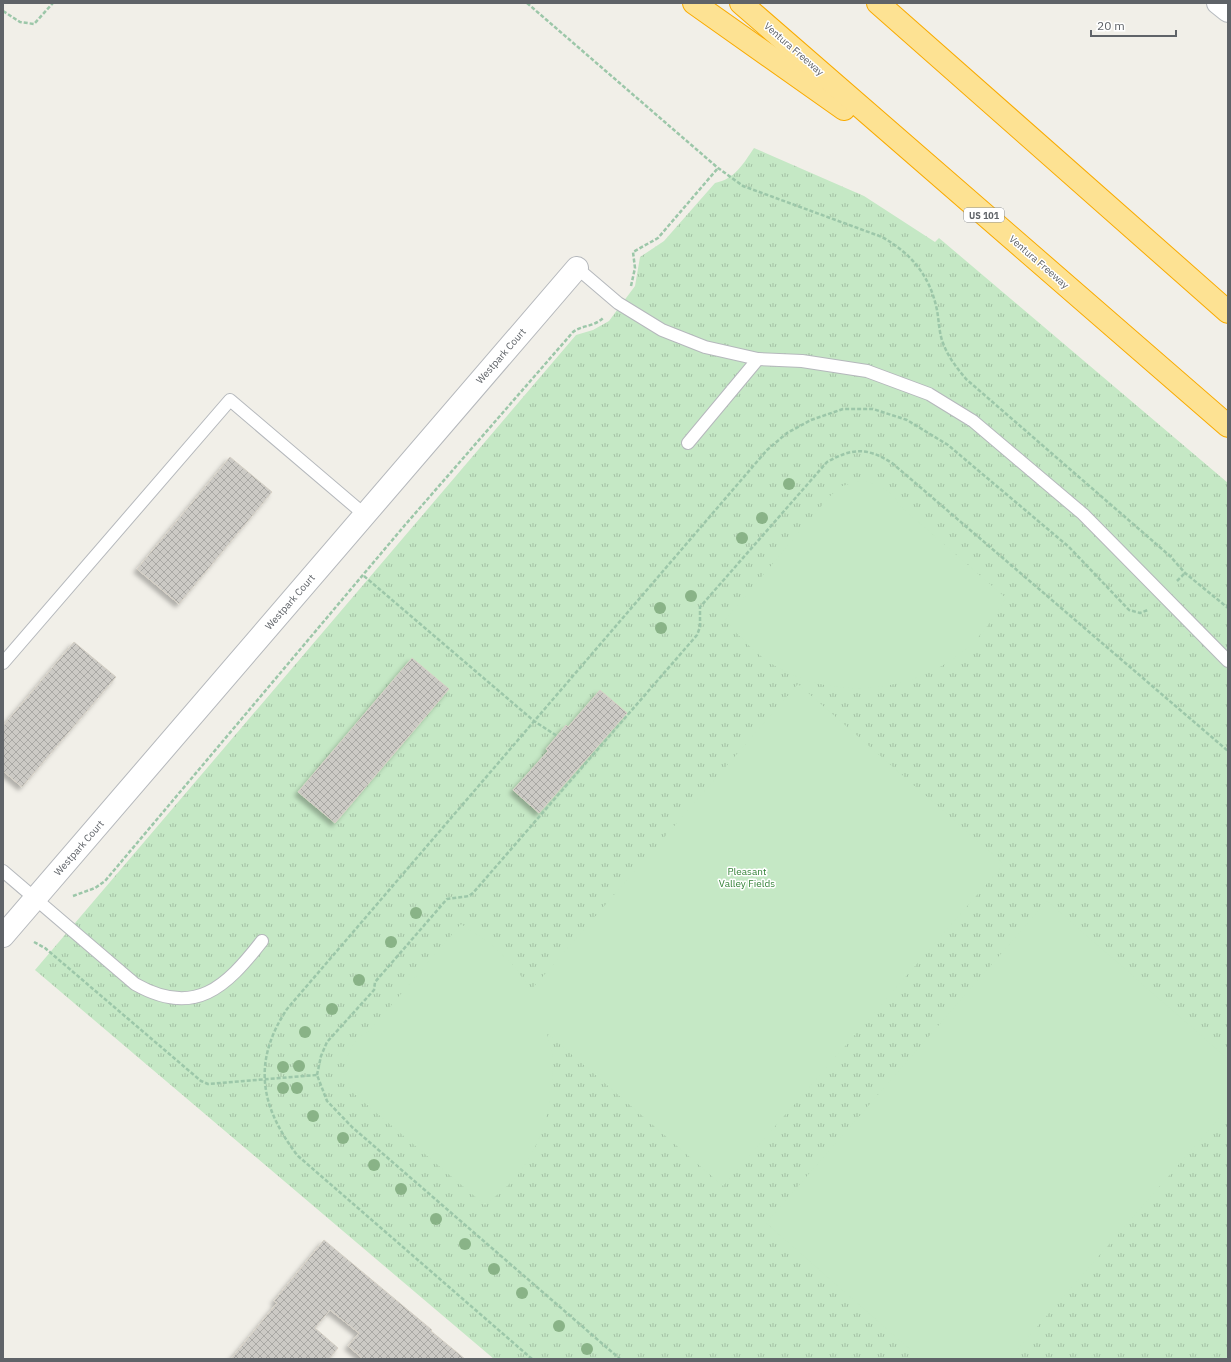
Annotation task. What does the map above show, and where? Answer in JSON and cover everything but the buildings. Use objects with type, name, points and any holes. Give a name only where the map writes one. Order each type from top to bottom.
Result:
[{"type":"highway","points":[[694,3],[944,179]]},
{"type":"highway","name":"Ventura Freeway","points":[[741,3],[1228,426]]},
{"type":"highway","points":[[878,3],[1228,312]]},
{"type":"street","points":[[1218,3],[1228,11]]},
{"type":"street","name":"Westpark Court","points":[[3,936],[577,268]]},
{"type":"lane","points":[[577,268],[618,303],[662,330],[705,347],[758,359],[802,361],[867,371],[929,394],[973,421],[1083,514],[1228,661]]},
{"type":"lane","points":[[688,443],[758,359]]},
{"type":"lane","points":[[3,663],[230,400],[364,515]]},
{"type":"lane","points":[[3,871],[135,984],[148,991],[164,996],[185,998],[212,990],[234,975],[262,940]]},
{"type":"path","points":[[3,10],[20,22],[34,24],[53,3]]},
{"type":"path","points":[[527,3],[718,168],[743,186],[882,237],[911,257],[930,286],[942,342],[951,360],[966,379],[1170,556],[1185,573],[1228,608]]},
{"type":"path","points":[[73,896],[95,888],[105,882],[364,576],[410,519],[573,332],[578,328],[599,322],[618,303],[631,287],[635,268],[633,252],[658,238],[718,168]]},
{"type":"path","points":[[532,1359],[298,1156],[285,1138],[275,1121],[264,1079],[268,1046],[274,1028],[287,1009],[767,450],[787,433],[811,420],[843,409],[873,410],[907,420],[948,445],[1069,547],[1129,610],[1140,613],[1148,610]]},
{"type":"path","points":[[620,1359],[352,1127],[327,1101],[317,1075],[321,1056],[327,1042],[374,990],[374,982],[447,899],[469,896],[473,893],[697,635],[700,627],[700,607],[827,462],[842,454],[853,451],[879,455],[892,463],[1228,752]]},
{"type":"path","points":[[364,576],[534,721],[557,736]]},
{"type":"path","points":[[34,942],[45,948],[201,1081],[208,1084],[317,1075]]},
{"type":"green space","name":"Pleasant Valley Fields","points":[[754,148],[864,196],[935,242],[939,238],[1228,483],[1228,1359],[494,1359],[35,970],[576,335],[593,330],[609,321],[635,286],[640,257],[664,241],[715,183],[728,178],[738,170]]},
{"type":"green space","points":[[860,481],[884,488],[889,492],[897,500],[900,506],[1006,598],[977,639],[965,650],[944,664],[922,676],[898,683],[873,687],[848,688],[824,685],[800,678],[777,667],[756,652],[725,620],[830,496],[842,486]]},
{"type":"green space","points":[[798,684],[1004,864],[723,1186],[547,1033],[552,1054],[552,1088],[540,1137],[532,1153],[513,1180],[485,1205],[353,1093],[348,1084],[345,1066],[350,1050],[362,1035],[370,1030],[461,924],[489,942],[513,965],[531,990]]},
{"type":"green space","points":[[1047,901],[1228,1059],[1228,1108],[1009,1359],[921,1359],[766,1223]]}]
